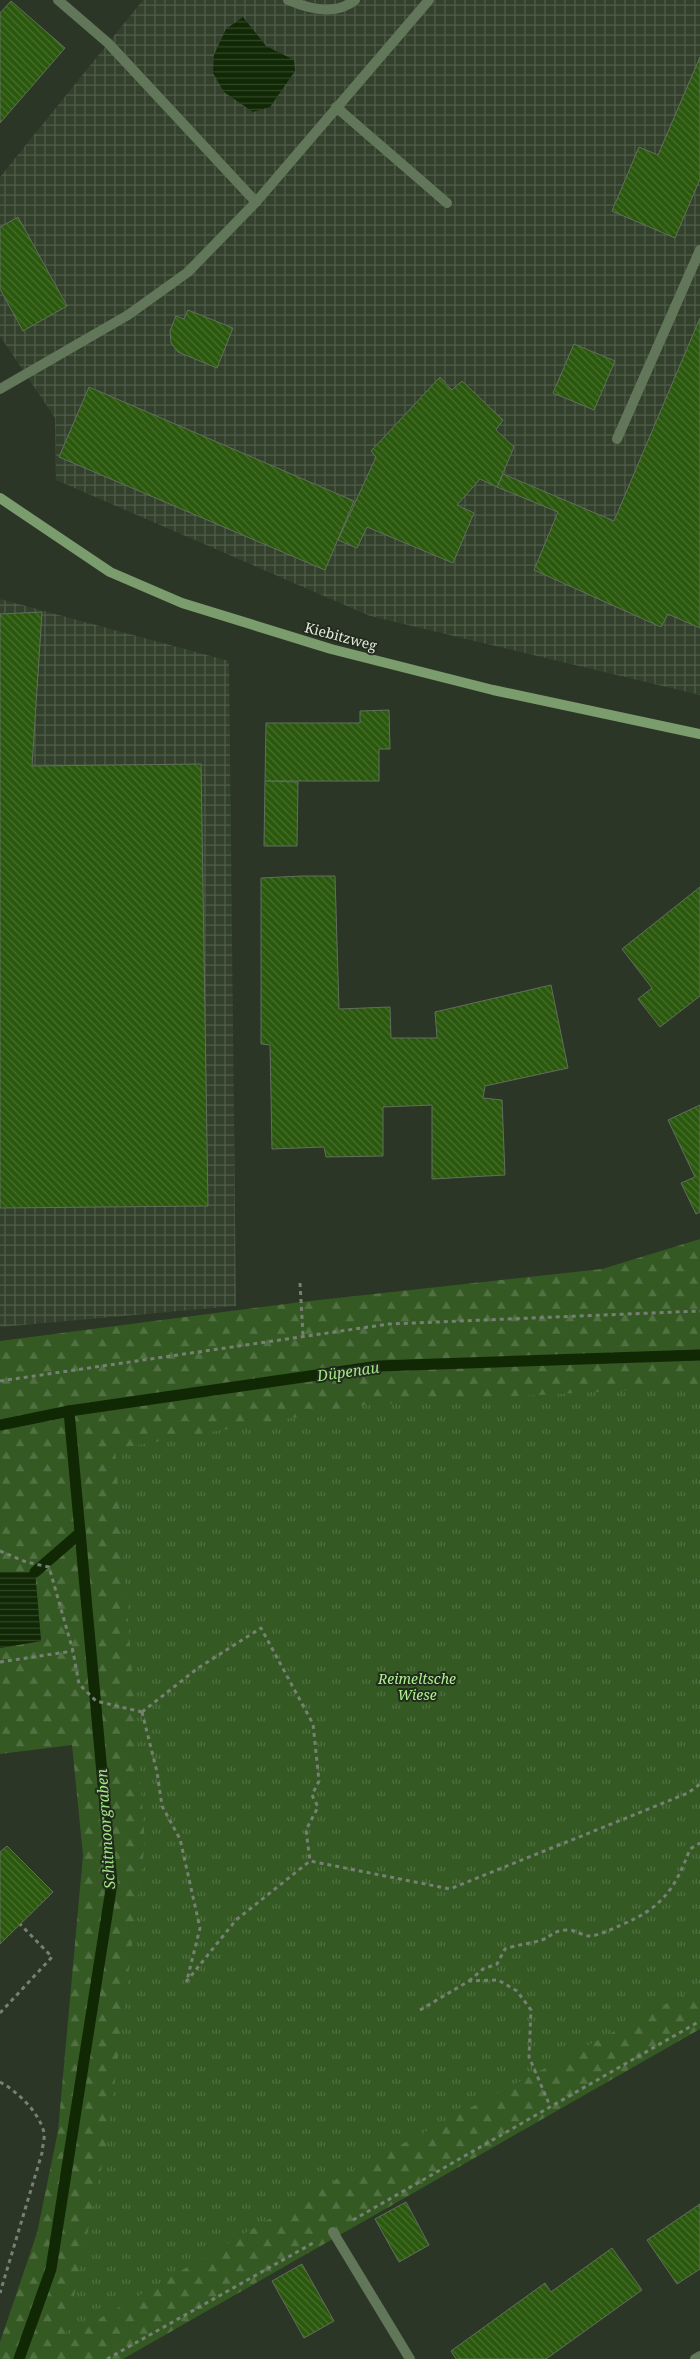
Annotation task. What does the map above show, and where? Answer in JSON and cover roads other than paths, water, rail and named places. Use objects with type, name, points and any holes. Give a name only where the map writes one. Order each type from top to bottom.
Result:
[{"type":"street","points":[[58,0],[108,43],[256,202]]},
{"type":"street","points":[[288,0],[305,8],[330,10],[355,0]]},
{"type":"street","points":[[0,389],[128,316],[188,272],[256,202],[429,0]]},
{"type":"street","points":[[336,107],[447,203]]},
{"type":"street","points":[[617,439],[700,250]]},
{"type":"street","name":"Kiebitzweg","points":[[0,498],[110,572],[182,603],[331,649],[389,664],[493,690],[700,734]]},
{"type":"street","points":[[333,2232],[410,2359]]},
{"type":"street","points":[[695,2359],[700,2356]]},
{"type":"waterway","name":"Düpenau","points":[[0,1425],[69,1411],[379,1366],[700,1355]]},
{"type":"waterway","name":"Schitmoorgraben","points":[[19,2359],[51,2269],[112,1883],[69,1411]]},
{"type":"waterway","points":[[35,1572],[80,1533]]},
{"type":"park label","name":"Reimeltsche Wiese","points":[[417,1686]]}]
